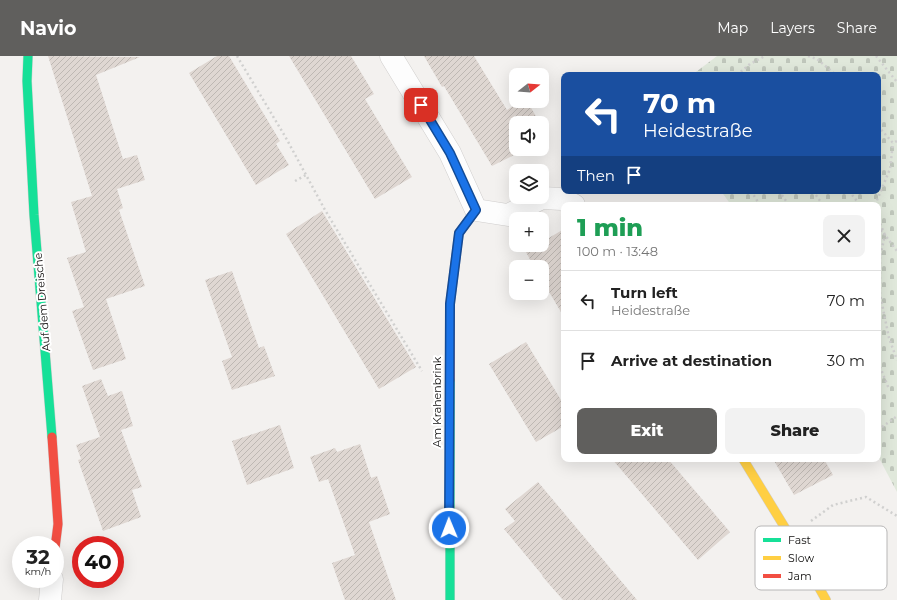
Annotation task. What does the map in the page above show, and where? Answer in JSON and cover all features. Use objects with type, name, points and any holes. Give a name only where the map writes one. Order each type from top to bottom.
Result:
[{"type":"street","name":"Auf dem Dreische","points":[[28,56],[27,80],[34,214],[48,376],[58,524],[56,536]]},
{"type":"street","points":[[391,56],[450,153],[476,210],[508,215],[542,198],[562,199],[568,202]]},
{"type":"street","name":"Am Krahenbrink","points":[[450,600],[448,500],[450,304],[459,233],[476,210]]},
{"type":"street","points":[[745,462],[784,526]]},
{"type":"street","points":[[50,600],[51,588]]},
{"type":"street","points":[[820,590],[825,600]]},
{"type":"path","points":[[237,56],[286,138],[329,217],[421,370]]},
{"type":"path","points":[[741,72],[750,64],[765,56]]},
{"type":"path","points":[[808,56],[817,60],[832,72]]},
{"type":"path","points":[[876,56],[897,82]]},
{"type":"path","points":[[881,130],[893,144]]},
{"type":"path","points":[[881,190],[890,169],[893,144],[897,141]]},
{"type":"path","points":[[295,181],[306,176]]},
{"type":"path","points":[[815,194],[822,202]]},
{"type":"path","points":[[851,194],[858,202]]},
{"type":"path","points":[[881,226],[885,235],[881,250]]},
{"type":"path","points":[[881,230],[897,251]]},
{"type":"path","points":[[881,299],[889,338],[897,360]]},
{"type":"path","points":[[881,369],[889,389]]},
{"type":"path","points":[[881,428],[897,416]]},
{"type":"path","points":[[804,526],[833,505],[866,497],[897,516]]},
{"type":"green space","points":[[717,56],[897,56],[897,492],[881,462],[881,202],[729,202],[723,194],[881,194],[881,72],[696,72]]},
{"type":"building","points":[[48,56],[140,57],[96,75],[123,159],[137,155],[145,180],[117,189],[123,208],[119,210],[145,286],[106,299],[126,359],[93,370],[72,311],[84,307],[67,258],[86,252],[71,202],[92,196]]},
{"type":"building","points":[[217,56],[229,56],[280,141],[276,144],[289,165],[256,185],[189,73]]},
{"type":"building","points":[[289,56],[351,56],[374,94],[365,99],[412,177],[375,199]]},
{"type":"building","points":[[424,56],[474,56],[507,110],[510,108],[531,108],[536,116],[509,116],[509,156],[512,156],[492,166],[444,86],[442,87]]},
{"type":"building","points":[[322,211],[416,367],[379,389],[286,234]]},
{"type":"building","points":[[561,231],[561,312],[549,292],[549,260],[530,260],[526,252],[549,252],[549,238]]},
{"type":"building","points":[[232,271],[259,348],[264,346],[275,376],[232,390],[222,361],[232,357],[205,280]]},
{"type":"building","points":[[526,342],[561,400],[561,428],[536,442],[489,364]]},
{"type":"building","points":[[101,379],[108,396],[122,391],[133,426],[121,430],[142,487],[132,490],[141,517],[103,531],[78,460],[81,459],[76,445],[100,437],[82,386]]},
{"type":"building","points":[[280,425],[294,468],[247,485],[232,441]]},
{"type":"building","points":[[360,444],[371,478],[377,476],[390,514],[369,522],[396,600],[345,600],[332,563],[355,555],[328,479],[319,482],[310,457],[335,448],[337,452]]},
{"type":"building","points":[[615,462],[671,462],[730,532],[698,560]]},
{"type":"building","points":[[775,462],[826,462],[833,475],[794,495]]},
{"type":"building","points":[[538,482],[637,600],[563,600],[542,576],[504,529],[515,521],[505,509]]},
{"type":"traffic: fast","points":[[28,56],[27,81],[34,215],[52,437]]},
{"type":"traffic: fast","points":[[450,380],[450,600]]},
{"type":"traffic: slow","points":[[745,462],[784,526]]},
{"type":"traffic: slow","points":[[820,590],[826,600]]},
{"type":"traffic: jam","points":[[450,380],[450,304],[459,233],[476,210]]},
{"type":"traffic: jam","points":[[52,437],[58,524],[56,536]]},
{"type":"route","points":[[421,105],[450,153],[476,210],[459,233],[450,304],[449,528]]}]
